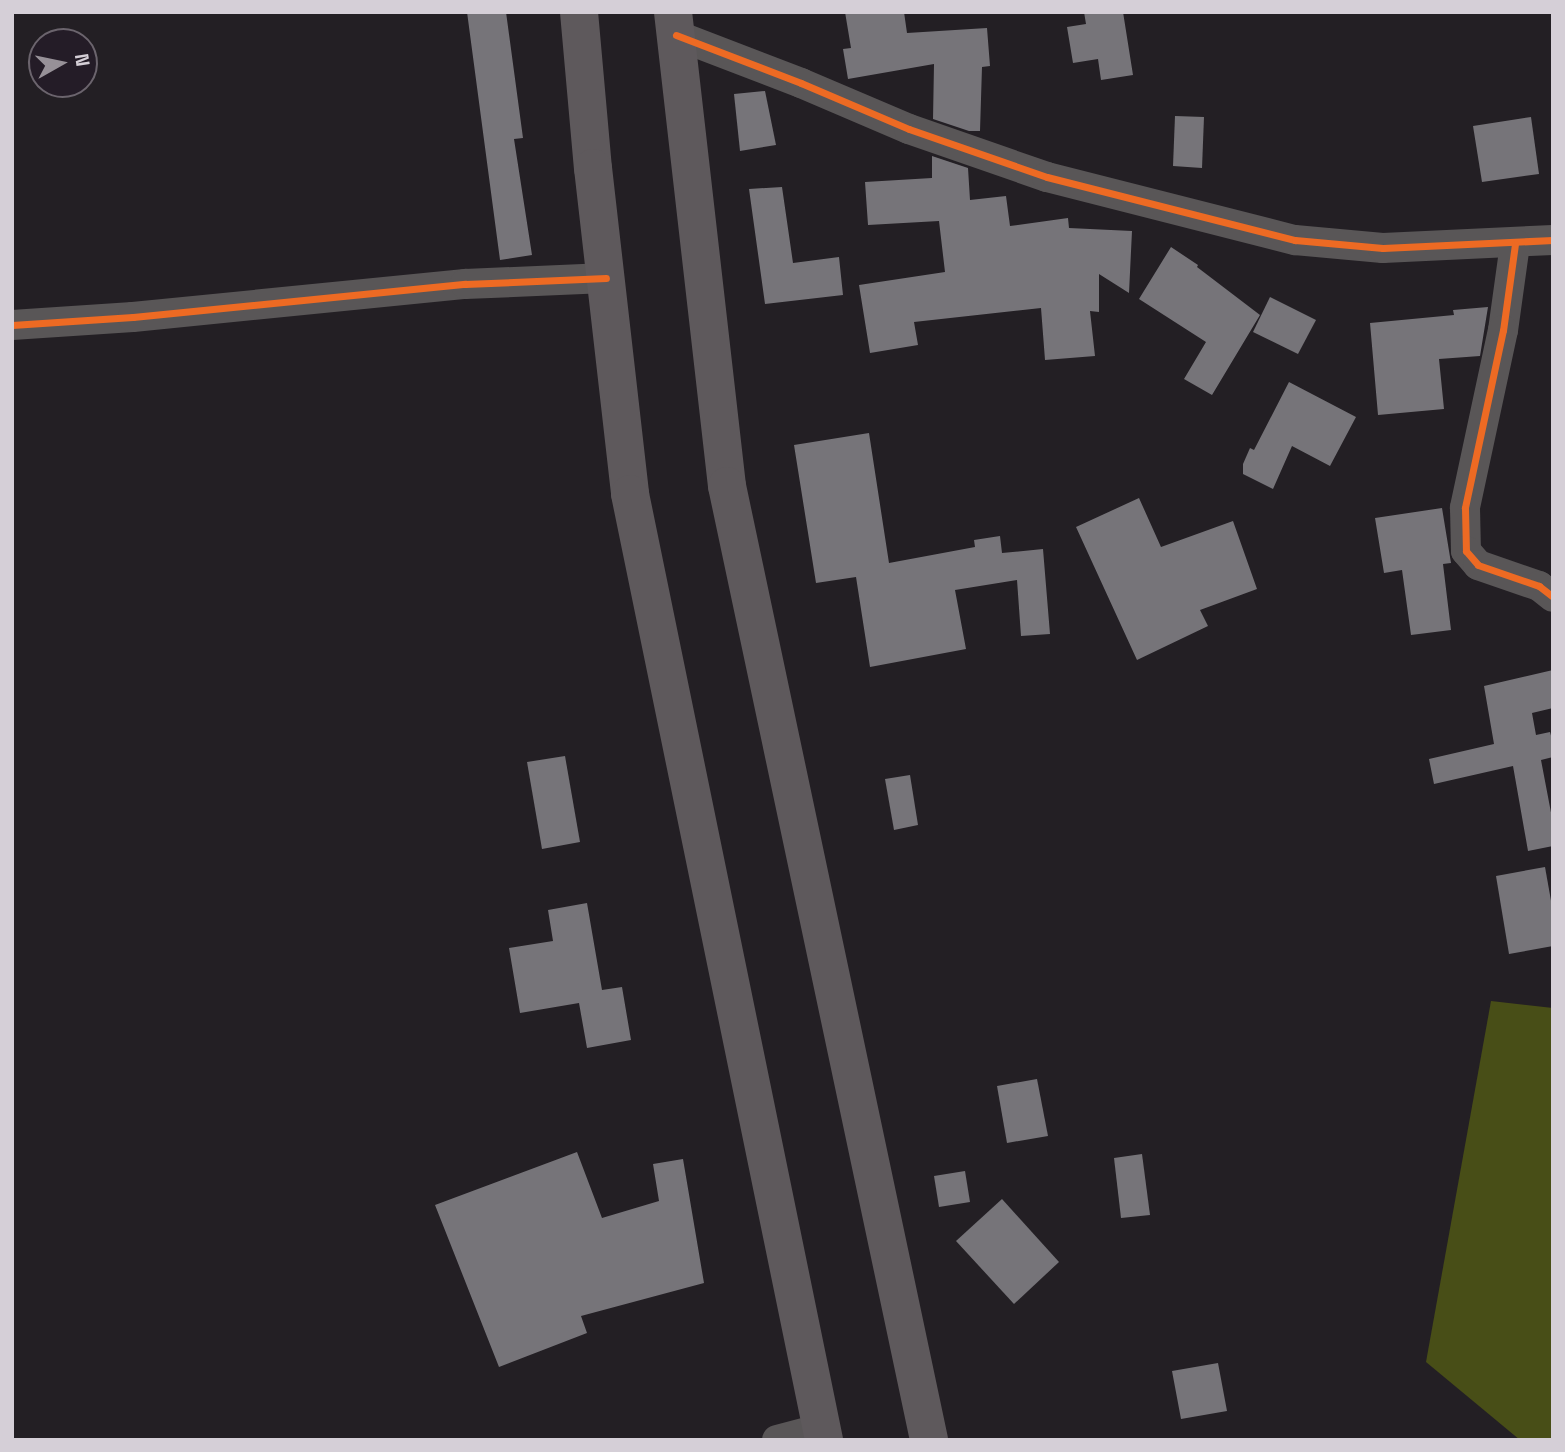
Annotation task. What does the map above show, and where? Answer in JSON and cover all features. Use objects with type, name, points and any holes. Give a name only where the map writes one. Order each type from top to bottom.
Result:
[{"type":"highway","points":[[579,12],[630,494],[823,1434]]},
{"type":"highway","points":[[675,24],[727,486],[929,1440]]},
{"type":"street","points":[[675,24],[801,83],[909,129],[1047,177],[1196,216],[1295,240],[1383,248],[1515,244],[1553,240]]},
{"type":"street","points":[[1515,244],[1503,330],[1465,508],[1466,551],[1478,565],[1539,586],[1553,597]]},
{"type":"street","points":[[12,325],[133,317],[465,284],[606,278]]},
{"type":"street","points":[[777,1440],[823,1434]]},
{"type":"green space","points":[[1491,1001],[1553,1008],[1553,1440],[1520,1440],[1426,1362]]},
{"type":"building","points":[[467,12],[506,12],[523,138],[514,139],[532,255],[500,260]]},
{"type":"building","points":[[845,12],[904,12],[907,33],[987,28],[990,66],[982,67],[980,131],[969,131],[933,119],[934,64],[848,79],[843,49],[851,48]]},
{"type":"building","points":[[1084,12],[1123,12],[1133,75],[1101,80],[1098,59],[1073,63],[1067,27],[1086,24]]},
{"type":"building","points":[[765,91],[776,145],[740,151],[734,94]]},
{"type":"building","points":[[1175,116],[1204,117],[1202,168],[1173,166]]},
{"type":"building","points":[[1531,117],[1539,174],[1482,182],[1473,126]]},
{"type":"building","points":[[932,156],[968,168],[970,200],[1006,196],[1010,226],[1068,218],[1069,228],[1132,231],[1129,293],[1099,274],[1099,312],[1090,311],[1095,356],[1045,360],[1041,308],[914,322],[918,345],[870,353],[859,285],[945,272],[939,221],[868,225],[865,182],[932,178]]},
{"type":"building","points":[[782,187],[793,263],[839,257],[843,295],[765,304],[749,189]]},
{"type":"building","points":[[1171,247],[1260,315],[1212,395],[1184,379],[1206,342],[1139,299]]},
{"type":"building","points":[[1270,297],[1316,320],[1298,354],[1253,332]]},
{"type":"building","points":[[1488,307],[1480,356],[1439,359],[1444,409],[1378,415],[1370,323],[1454,315],[1453,310]]},
{"type":"building","points":[[1289,382],[1356,417],[1330,466],[1292,446],[1273,489],[1243,474],[1243,464],[1250,448],[1254,450]]},
{"type":"building","points":[[869,433],[889,563],[975,547],[974,540],[1000,536],[1002,553],[1043,549],[1050,634],[1021,636],[1017,580],[955,590],[966,649],[870,667],[856,577],[816,583],[794,445]]},
{"type":"building","points":[[1139,498],[1161,547],[1233,521],[1257,589],[1200,610],[1208,626],[1137,660],[1076,527]]},
{"type":"building","points":[[1442,508],[1451,563],[1443,564],[1451,630],[1411,635],[1402,570],[1384,573],[1375,518]]},
{"type":"building","points":[[1553,670],[1553,708],[1532,713],[1536,735],[1550,732],[1553,743],[1553,757],[1541,760],[1553,823],[1553,846],[1528,851],[1513,766],[1434,784],[1429,759],[1494,744],[1484,686]]},
{"type":"building","points":[[565,756],[580,842],[542,849],[527,762]]},
{"type":"building","points":[[910,775],[918,825],[894,830],[885,779]]},
{"type":"building","points":[[1545,867],[1553,912],[1553,946],[1509,954],[1496,876]]},
{"type":"building","points":[[587,903],[602,990],[622,987],[631,1040],[587,1048],[579,1003],[520,1013],[509,948],[553,941],[548,910]]},
{"type":"building","points":[[1037,1079],[1048,1136],[1007,1143],[997,1086]]},
{"type":"building","points":[[577,1152],[602,1218],[659,1201],[653,1164],[683,1159],[704,1283],[581,1316],[587,1333],[499,1367],[435,1205]]},
{"type":"building","points":[[1142,1154],[1150,1215],[1121,1218],[1114,1158]]},
{"type":"building","points":[[965,1171],[970,1202],[939,1207],[934,1176]]},
{"type":"building","points":[[1002,1199],[1059,1262],[1014,1304],[956,1241]]},
{"type":"building","points":[[1218,1363],[1227,1411],[1181,1419],[1172,1371]]},
{"type":"cycle path","points":[[676,35],[801,83],[909,129],[1047,177],[1295,240],[1383,248],[1553,240]]},
{"type":"cycle path","points":[[1515,244],[1503,330],[1465,508],[1466,551],[1478,565],[1539,586],[1553,597]]},
{"type":"cycle path","points":[[12,325],[133,317],[465,284],[606,278]]}]
